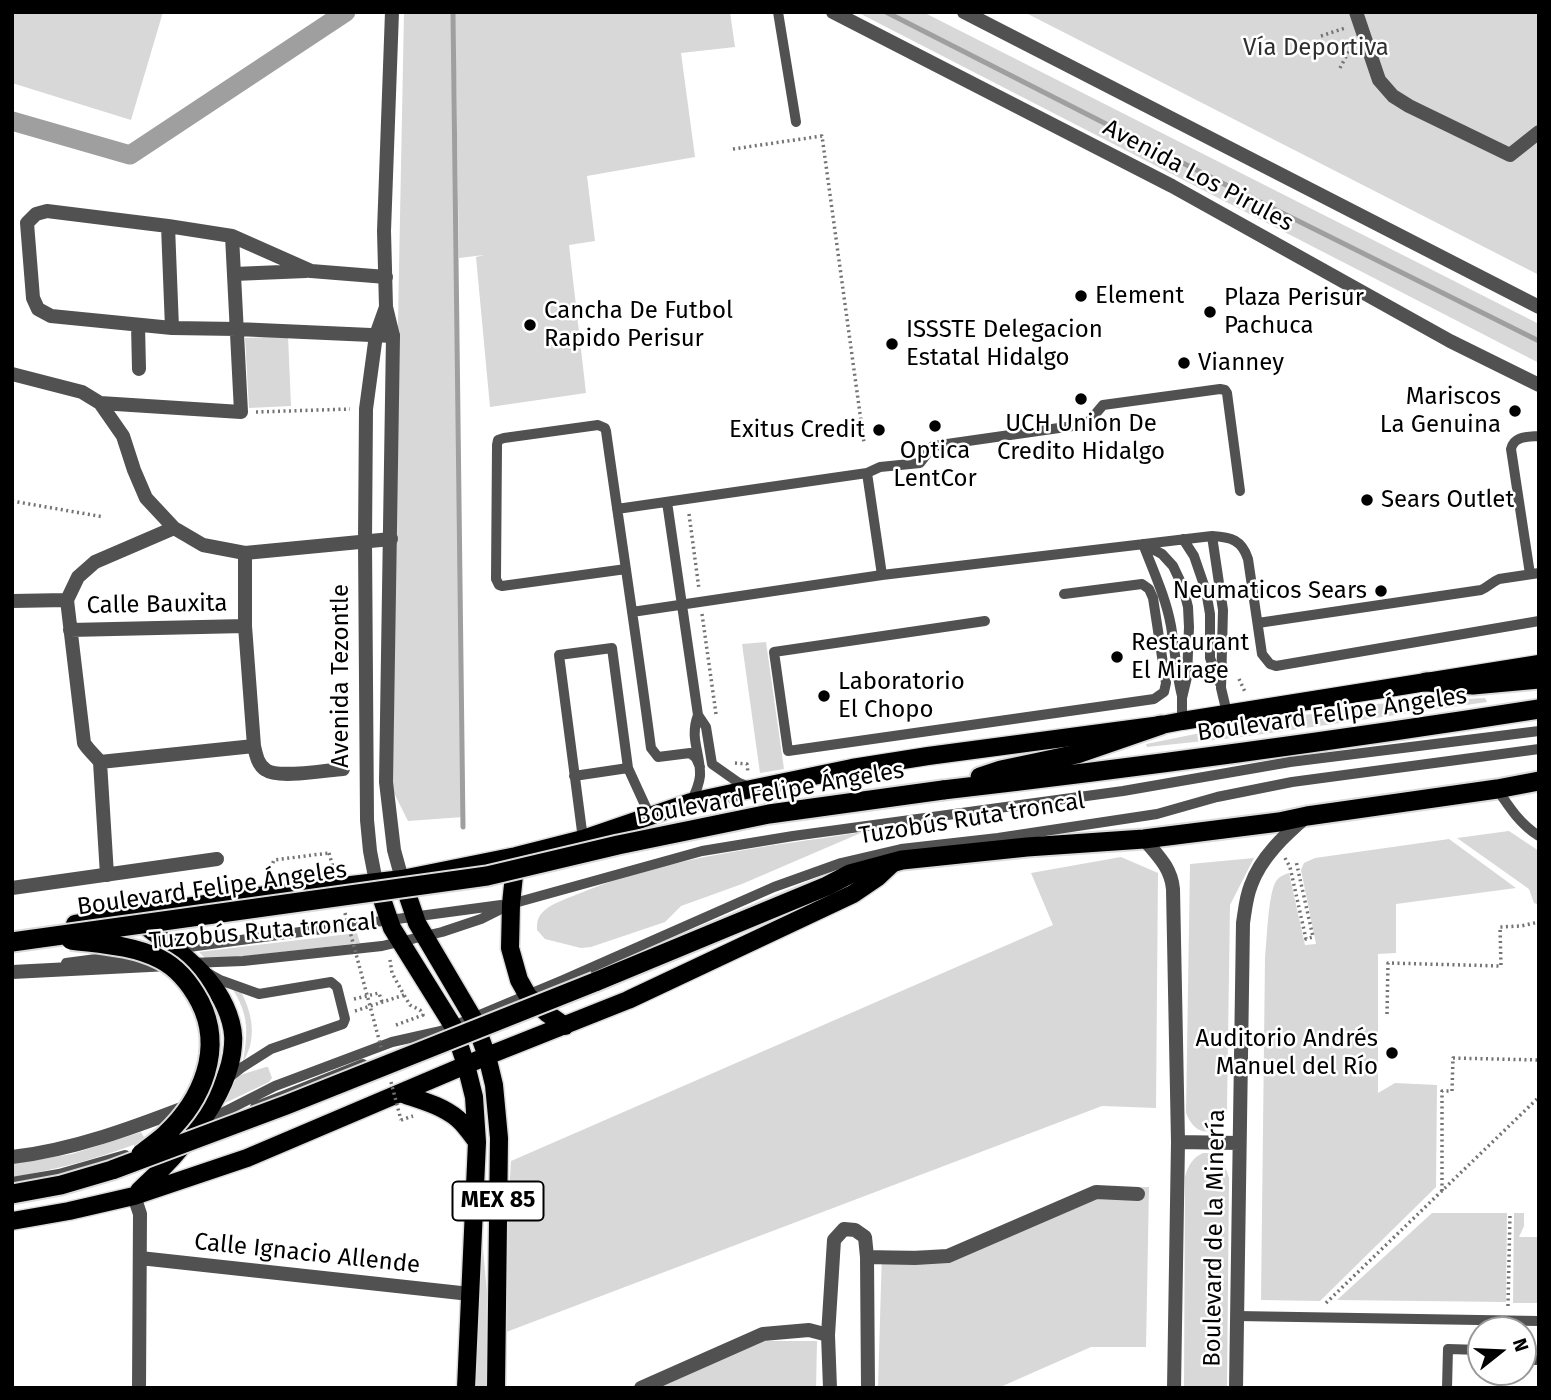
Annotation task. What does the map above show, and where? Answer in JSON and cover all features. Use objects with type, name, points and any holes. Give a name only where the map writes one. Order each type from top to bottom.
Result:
[{"type":"highway","points":[[1426,682],[1474,685],[1539,679]]},
{"type":"highway","name":"Boulevard Felipe Ángeles","points":[[12,942],[487,876],[618,845],[769,814],[1279,748],[1539,709]]},
{"type":"highway","points":[[943,790],[1001,770],[1077,754],[1161,725]]},
{"type":"highway","points":[[12,1194],[61,1185],[126,1165],[286,1105],[582,987],[827,886],[850,874],[894,862],[1144,839],[1539,781]]},
{"type":"highway","points":[[43,937],[132,948],[162,960],[185,979],[203,1008],[208,1025],[210,1050],[200,1091],[166,1134],[126,1165]]},
{"type":"main road","name":"Boulevard Felipe Ángeles","points":[[12,933],[258,896],[402,879],[516,856],[583,839],[691,803],[852,768],[1161,725],[1539,664]]},
{"type":"main road","points":[[516,856],[510,948],[519,980],[528,996],[565,1026]]},
{"type":"main road","points":[[12,1221],[134,1196],[247,1158],[487,1056],[628,1000],[853,894],[894,862]]},
{"type":"main road","name":"Avenida Tezontle","points":[[402,879],[415,917],[473,1018]]},
{"type":"main road","name":"Avenida Tezontle","points":[[376,882],[395,948],[447,1029]]},
{"type":"main road","points":[[132,915],[194,966],[212,985],[224,1002],[234,1043],[231,1062],[220,1089],[196,1128],[181,1149],[134,1196]]},
{"type":"main road","name":"MEX 85","points":[[473,1018],[494,1085],[499,1138],[496,1388]]},
{"type":"main road","name":"MEX 85","points":[[447,1029],[466,1065],[474,1097],[477,1142],[466,1388]]},
{"type":"main road","points":[[400,1093],[434,1104],[446,1111],[460,1121],[477,1142]]},
{"type":"street","name":"Avenida Tezontle","points":[[392,12],[384,231],[386,307],[393,336],[387,782],[394,850],[402,879]]},
{"type":"street","name":"Avenida Los Pirules","points":[[833,12],[1172,186],[1450,341],[1539,385]]},
{"type":"street","name":"Avenida Los Pirules","points":[[964,12],[1539,307]]},
{"type":"street","points":[[1358,18],[1379,80],[1393,96],[1510,155],[1539,132]]},
{"type":"street","points":[[311,271],[232,236],[47,211],[36,214],[27,223],[33,298],[38,309],[51,316],[172,328],[393,336]]},
{"type":"street","points":[[168,226],[172,328]]},
{"type":"street","points":[[100,403],[241,412],[232,236]]},
{"type":"street","points":[[234,274],[311,271],[386,277]]},
{"type":"street","name":"Avenida Tezontle","points":[[376,882],[367,820],[366,409],[376,335],[386,307]]},
{"type":"street","points":[[138,325],[138,369]]},
{"type":"street","points":[[12,374],[82,392],[100,403],[123,436],[146,498],[174,528],[203,545],[245,552],[391,539]]},
{"type":"street","points":[[107,875],[100,762],[84,743],[67,600],[78,577],[95,562],[174,528]]},
{"type":"street","points":[[245,552],[245,626],[257,760],[267,771],[284,775],[343,769]]},
{"type":"street","name":"Calle Bauxita","points":[[12,601],[67,600]]},
{"type":"street","name":"Calle Bauxita","points":[[70,630],[245,626]]},
{"type":"street","points":[[100,762],[254,746]]},
{"type":"street","name":"Boulevard de la Minería","points":[[1236,1388],[1243,923],[1252,881],[1269,853],[1307,816]]},
{"type":"street","name":"Boulevard de la Minería","points":[[1144,839],[1172,878],[1178,1142],[1174,1388]]},
{"type":"street","points":[[12,888],[217,859]]},
{"type":"street","name":"Tuzobús Ruta troncal","points":[[12,971],[194,966]]},
{"type":"street","points":[[12,1157],[63,1148],[144,1124],[220,1089]]},
{"type":"street","points":[[1178,1142],[1239,1143]]},
{"type":"street","points":[[867,1257],[948,1256],[1096,1192],[1138,1194]]},
{"type":"street","points":[[134,1196],[140,1214],[139,1388]]},
{"type":"street","points":[[830,1388],[828,1335],[834,1240],[844,1229],[855,1230],[865,1237],[868,1388]]},
{"type":"street","name":"Calle Ignacio Allende","points":[[140,1258],[470,1294]]},
{"type":"street","points":[[641,1388],[763,1334],[809,1329],[828,1335]]},
{"type":"lane","points":[[778,12],[796,122]]},
{"type":"lane","points":[[617,509],[920,463],[933,446],[1087,424],[1103,405],[1220,389],[1227,393],[1240,491]]},
{"type":"lane","points":[[626,569],[499,585],[495,579],[498,440],[602,426],[606,431],[611,468],[626,569],[649,729],[651,748],[657,757],[690,753],[700,767]]},
{"type":"lane","points":[[1258,623],[1481,590],[1499,579],[1534,573],[1511,449],[1518,439],[1539,436]]},
{"type":"lane","points":[[867,473],[882,575]]},
{"type":"lane","points":[[667,502],[698,715],[706,727],[712,764],[751,789]]},
{"type":"lane","points":[[632,612],[882,575],[1212,536],[1229,537],[1239,542],[1245,550],[1262,654],[1270,664],[1276,666],[1539,621]]},
{"type":"lane","points":[[1212,536],[1223,610],[1221,688]]},
{"type":"lane","points":[[1183,539],[1194,556],[1206,591],[1210,614],[1210,658],[1227,713]]},
{"type":"lane","points":[[1143,544],[1162,554],[1173,566],[1183,587],[1189,627],[1187,677],[1182,698]]},
{"type":"lane","points":[[1143,544],[1171,625],[1182,698],[1182,721]]},
{"type":"lane","points":[[985,621],[774,652],[788,751],[1154,699],[1164,692],[1166,683],[1153,598],[1149,589],[1142,584],[1064,594]]},
{"type":"lane","points":[[583,839],[559,655],[612,648],[628,768],[650,816]]},
{"type":"lane","points":[[691,803],[699,785],[700,767],[693,728],[698,715]]},
{"type":"lane","name":"Tuzobús Ruta troncal","points":[[12,971],[511,904],[715,849],[793,836],[1122,791],[1290,762],[1539,731]]},
{"type":"lane","name":"Tuzobús Ruta troncal","points":[[12,1182],[99,1164],[161,1144],[196,1128],[403,1049],[775,887],[842,863],[901,849],[998,838],[1157,814],[1217,797],[1292,782],[1539,748]]},
{"type":"lane","points":[[574,776],[628,768]]},
{"type":"lane","points":[[1497,789],[1525,826],[1539,836]]},
{"type":"lane","name":"Tuzobús Ruta troncal","points":[[194,966],[382,946],[395,948],[481,919],[511,904]]},
{"type":"lane","points":[[194,966],[220,981],[259,993],[331,982],[337,986],[345,1019],[343,1024],[271,1049],[241,1068],[220,1089]]},
{"type":"lane","points":[[1237,1316],[1539,1321]]},
{"type":"lane","points":[[1447,1388],[1448,1349],[1467,1350]]},
{"type":"path","points":[[1321,36],[1358,18]]},
{"type":"path","points":[[733,149],[822,136],[864,443]]},
{"type":"path","points":[[241,412],[366,409]]},
{"type":"path","points":[[687,499],[717,721]]},
{"type":"path","points":[[12,501],[104,517]]},
{"type":"path","points":[[729,761],[747,764],[751,789]]},
{"type":"path","points":[[274,860],[329,853],[336,880]]},
{"type":"path","points":[[1290,867],[1306,939],[1313,937],[1296,861]]},
{"type":"path","points":[[343,907],[382,1047]]},
{"type":"path","points":[[1387,1014],[1388,963],[1500,966],[1500,927],[1539,922]]},
{"type":"path","points":[[386,1028],[423,1015],[420,1010],[410,1005],[392,973],[395,948]]},
{"type":"path","points":[[341,1002],[379,992],[382,1002]]},
{"type":"path","points":[[356,1016],[355,1011],[404,995]]},
{"type":"path","points":[[1442,1191],[1443,1091],[1452,1091],[1452,1058],[1539,1060]]},
{"type":"path","points":[[388,1072],[401,1120]]},
{"type":"path","points":[[1324,1305],[1539,1097]]},
{"type":"path","points":[[1508,1306],[1510,1214]]},
{"type":"green space","points":[[12,12],[163,12],[131,120],[12,83]]},
{"type":"green space","points":[[404,12],[453,12],[463,817],[408,821],[389,783]]},
{"type":"green space","points":[[455,12],[730,12],[735,47],[681,53],[695,157],[587,176],[595,241],[569,245],[586,393],[490,407],[476,257],[484,255],[459,258]]},
{"type":"green space","points":[[857,12],[923,12],[1539,324],[1539,363]]},
{"type":"green space","name":"Vía Deportiva","points":[[1024,12],[1539,12],[1539,275]]},
{"type":"green space","points":[[288,336],[291,406],[249,408],[245,338]]},
{"type":"green space","points":[[766,642],[784,769],[760,773],[742,644]]},
{"type":"green space","points":[[1485,698],[1487,702],[1242,737],[1147,747],[1146,744],[1240,725],[1375,704]]},
{"type":"green space","points":[[1509,831],[1539,851],[1539,905],[1534,903],[1529,889],[1457,838]]},
{"type":"green space","points":[[863,832],[742,884],[681,906],[665,922],[591,947],[581,948],[545,939],[537,930],[540,916],[553,905],[647,870],[719,854]]},
{"type":"green space","points":[[1449,839],[1516,888],[1396,904],[1396,953],[1378,954],[1378,1093],[1395,1083],[1437,1085],[1436,1187],[1320,1301],[1261,1300],[1265,958],[1269,908],[1275,883],[1281,876],[1289,873],[1305,945],[1316,944],[1301,870],[1304,863],[1315,858]]},
{"type":"green space","points":[[1121,857],[1158,873],[1156,1108],[1102,1106],[501,1334],[511,1161],[1053,925],[1031,873]]},
{"type":"green space","points":[[1254,858],[1230,905],[1227,1110],[1218,1125],[1213,1129],[1201,1131],[1186,1113],[1190,864]]},
{"type":"green space","points":[[357,933],[360,943],[238,957],[205,958],[199,952]]},
{"type":"green space","points":[[233,990],[241,992],[251,1018],[252,1036],[243,1062],[246,1042],[245,1016]]},
{"type":"green space","points":[[266,1067],[272,1078],[269,1082],[225,1103],[237,1076]]},
{"type":"green space","points":[[141,1132],[144,1137],[141,1142],[125,1148],[61,1167],[12,1177],[12,1164],[72,1154]]},
{"type":"green space","points":[[1203,1153],[1218,1157],[1226,1167],[1229,1178],[1227,1388],[1184,1388],[1185,1177],[1191,1163]]},
{"type":"green space","points":[[1149,1187],[1146,1347],[1091,1347],[998,1388],[878,1388],[882,1251],[958,1249],[1092,1188]]},
{"type":"green space","points":[[1432,1213],[1507,1213],[1506,1302],[1337,1300]]},
{"type":"green space","points":[[1514,1213],[1524,1213],[1524,1226],[1519,1237],[1539,1237],[1539,1303],[1513,1303]]},
{"type":"green space","points":[[480,1215],[487,1293],[486,1388],[471,1388]]},
{"type":"green space","points":[[760,1341],[817,1341],[816,1388],[653,1388]]},
{"type":"waterway","points":[[12,121],[130,155],[346,12]]},
{"type":"waterway","points":[[453,12],[463,827]]},
{"type":"waterway","points":[[886,12],[1539,341]]},
{"type":"place","name":"Element","points":[[1081,296]]},
{"type":"place","name":"Plaza Perisur Pachuca","points":[[1210,312]]},
{"type":"place","name":"Cancha De Futbol Rapido Perisur","points":[[530,325]]},
{"type":"place","name":"ISSSTE Delegacion Estatal Hidalgo","points":[[892,344]]},
{"type":"place","name":"Vianney","points":[[1184,363]]},
{"type":"place","name":"UCH Union De Credito Hidalgo","points":[[1081,399]]},
{"type":"place","name":"Mariscos La Genuina","points":[[1515,411]]},
{"type":"place","name":"Optica LentCor","points":[[935,426]]},
{"type":"place","name":"Exitus Credit","points":[[879,430]]},
{"type":"place","name":"Sears Outlet","points":[[1367,500]]},
{"type":"place","name":"Neumaticos Sears","points":[[1381,591]]},
{"type":"place","name":"Restaurant El Mirage","points":[[1117,657]]},
{"type":"place","name":"Laboratorio El Chopo","points":[[824,696]]},
{"type":"place","name":"Auditorio Andrés Manuel del Río","points":[[1392,1053]]}]
